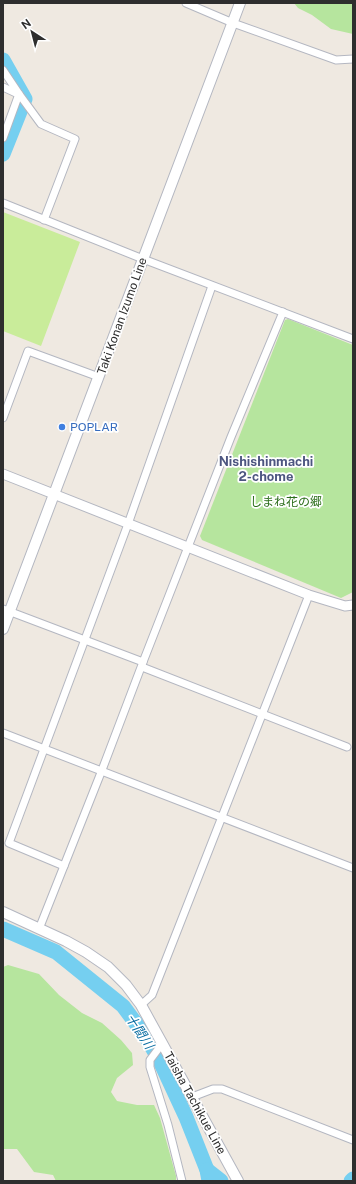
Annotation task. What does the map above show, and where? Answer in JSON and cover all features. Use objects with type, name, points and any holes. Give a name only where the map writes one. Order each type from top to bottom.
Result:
[{"type":"main road","name":"Taki Konan Izumo Line","points":[[3,630],[6,610],[54,495],[240,3]]},
{"type":"main road","name":"Taisha Tachikue Line","points":[[3,912],[66,941],[86,952],[108,967],[126,985],[141,1005],[238,1181]]},
{"type":"street","points":[[186,3],[233,23],[336,60],[353,59]]},
{"type":"street","points":[[3,70],[18,94],[41,124],[75,139],[44,220]]},
{"type":"street","points":[[3,87],[18,94]]},
{"type":"street","points":[[3,138],[18,94]]},
{"type":"street","points":[[3,203],[212,286],[353,339]]},
{"type":"street","points":[[64,866],[9,843],[128,524],[212,286]]},
{"type":"street","points":[[39,928],[232,437],[283,312]]},
{"type":"street","points":[[3,418],[28,350],[99,377]]},
{"type":"street","points":[[3,474],[309,595],[345,606],[353,605]]},
{"type":"street","points":[[141,1005],[152,995],[309,595]]},
{"type":"street","points":[[6,610],[85,640],[142,665],[347,747]]},
{"type":"street","points":[[3,733],[353,868]]},
{"type":"street","points":[[162,1044],[150,1060],[150,1067],[168,1125],[182,1181]]},
{"type":"street","points":[[192,1098],[213,1089],[222,1089],[353,1140]]},
{"type":"green space","points":[[294,3],[353,3],[353,34],[331,29],[312,15],[298,8]]},
{"type":"green space","points":[[3,212],[80,242],[41,346],[3,331]]},
{"type":"green space","name":"しまね花の郷","points":[[288,319],[353,345],[353,592],[341,598],[202,540],[200,536],[285,320]]},
{"type":"green space","points":[[8,965],[39,974],[59,995],[82,1013],[102,1023],[121,1040],[132,1053],[133,1065],[117,1078],[111,1092],[117,1101],[137,1105],[154,1105],[160,1118],[176,1176],[176,1181],[56,1181],[53,1175],[34,1172],[17,1149],[3,1149],[3,967]]},
{"type":"waterway","points":[[3,60],[25,99],[3,154]]},
{"type":"waterway","name":"十間川","points":[[3,929],[56,952],[123,1006],[146,1037],[160,1061],[186,1117],[207,1170],[209,1181]]},
{"type":"waterway","name":"十間川","points":[[207,1170],[221,1181]]},
{"type":"place","name":"POPLAR","points":[[62,427]]},
{"type":"district","name":"Nishishinmachi 2-chome","points":[[266,468]]}]
